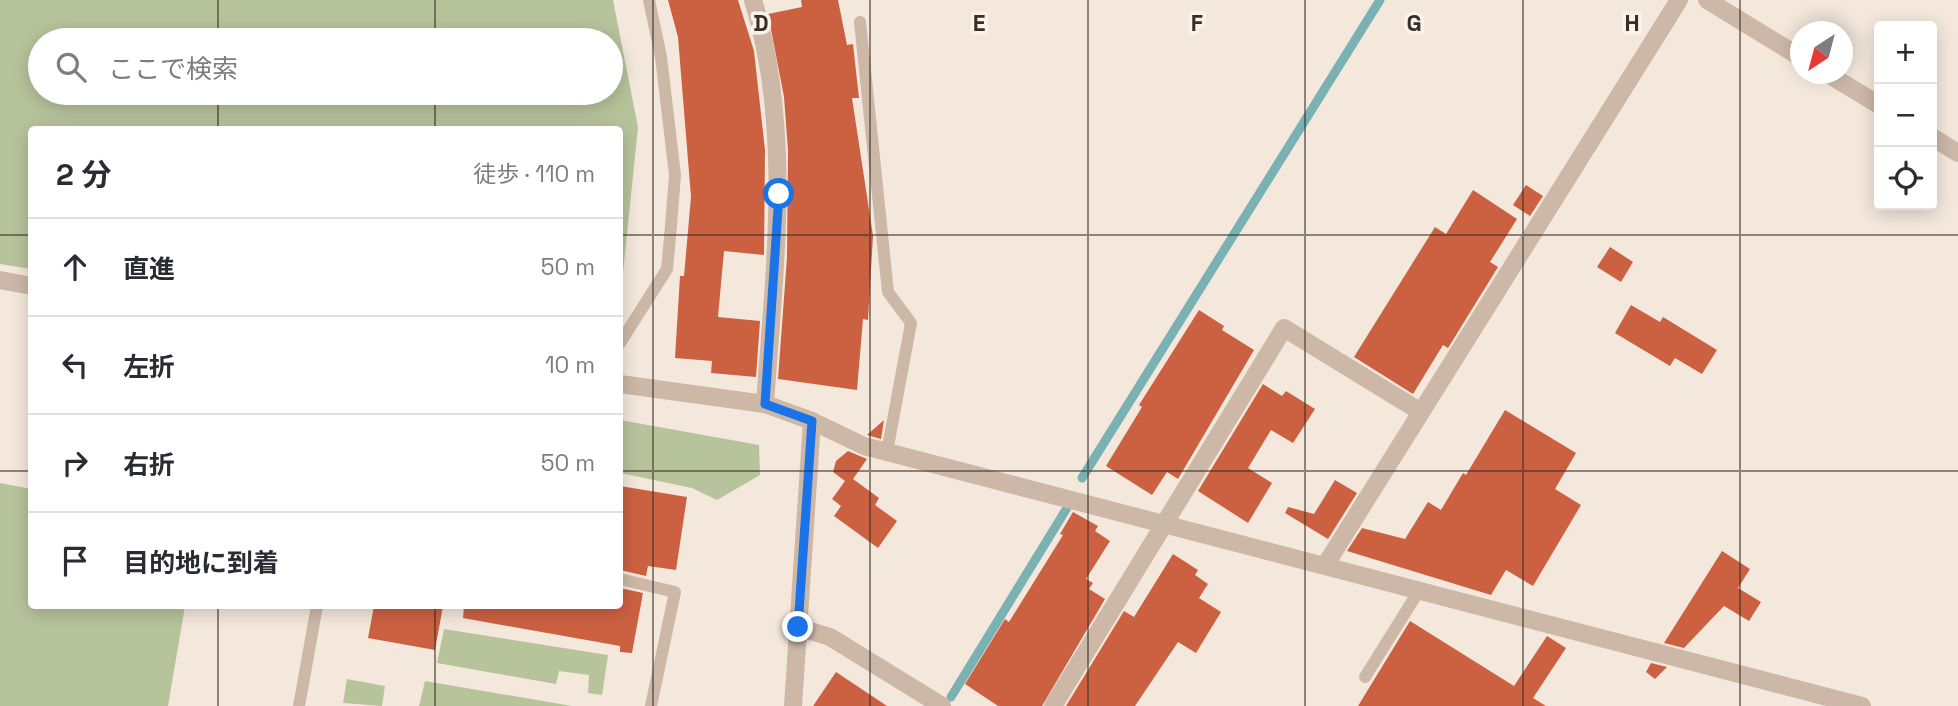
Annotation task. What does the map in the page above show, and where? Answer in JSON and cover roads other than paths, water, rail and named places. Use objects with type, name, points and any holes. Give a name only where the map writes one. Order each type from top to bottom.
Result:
[{"type":"street","points":[[753,0],[765,39],[779,194],[765,404]]},
{"type":"street","points":[[1326,564],[1679,0]]},
{"type":"street","points":[[1707,0],[1790,50]]},
{"type":"street","points":[[1844,84],[1874,102]]},
{"type":"street","points":[[1937,140],[1958,153]]},
{"type":"street","points":[[0,280],[28,285]]},
{"type":"street","points":[[1053,706],[1284,328],[1421,412]]},
{"type":"street","points":[[623,384],[765,404],[812,421],[864,446],[1326,564],[1862,706]]},
{"type":"street","points":[[793,706],[812,421]]},
{"type":"street","points":[[798,627],[830,637],[942,706]]},
{"type":"lane","points":[[623,338],[667,269],[675,175],[661,57],[649,0]]},
{"type":"lane","points":[[860,22],[888,292],[911,323],[887,452]]},
{"type":"lane","points":[[623,580],[675,592],[651,706]]},
{"type":"lane","points":[[1365,677],[1420,589]]},
{"type":"lane","points":[[299,706],[316,609]]},
{"type":"waterway","points":[[1082,478],[1380,0]]},
{"type":"waterway","points":[[951,697],[1067,508]]}]
